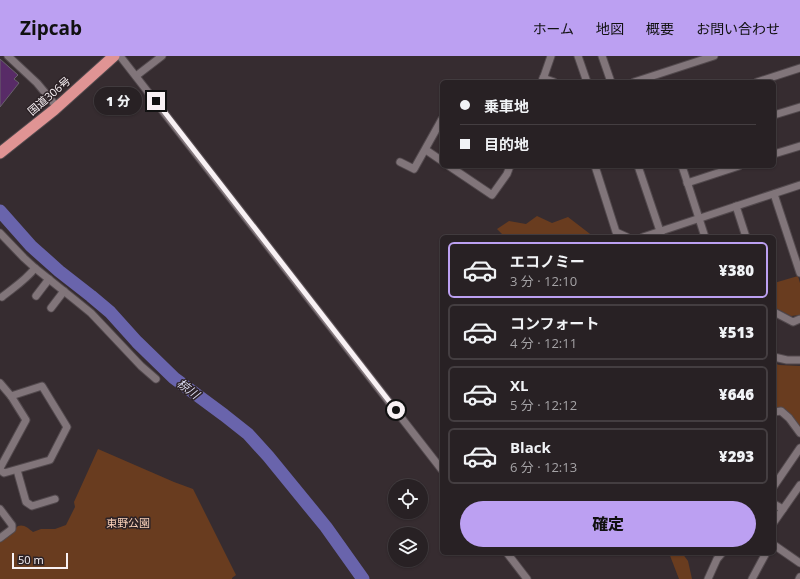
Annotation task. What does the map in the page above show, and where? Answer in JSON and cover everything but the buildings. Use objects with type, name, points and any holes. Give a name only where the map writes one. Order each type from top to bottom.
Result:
[{"type":"highway","name":"国道306号","points":[[0,153],[57,107],[114,56]]},
{"type":"street","points":[[8,56],[57,107]]},
{"type":"street","points":[[120,56],[440,467]]},
{"type":"street","points":[[136,76],[162,56]]},
{"type":"street","points":[[542,80],[551,56]]},
{"type":"street","points":[[578,56],[586,80]]},
{"type":"street","points":[[602,56],[610,80]]},
{"type":"street","points":[[654,79],[714,56]]},
{"type":"street","points":[[763,80],[800,68]]},
{"type":"street","points":[[776,114],[800,107]]},
{"type":"street","points":[[400,162],[414,169],[440,124]]},
{"type":"street","points":[[776,153],[800,146]]},
{"type":"street","points":[[426,150],[440,160]]},
{"type":"street","points":[[452,168],[492,195],[507,174],[509,168]]},
{"type":"street","points":[[596,168],[616,232],[622,235]]},
{"type":"street","points":[[639,168],[661,234],[699,219],[800,185]]},
{"type":"street","points":[[683,168],[704,235]]},
{"type":"street","points":[[687,183],[733,168]]},
{"type":"street","points":[[774,194],[800,273]]},
{"type":"street","points":[[736,206],[745,235]]},
{"type":"street","points":[[1,235],[35,268],[91,313],[141,366],[156,379]]},
{"type":"street","points":[[2,297],[30,276],[35,268]]},
{"type":"street","points":[[36,296],[49,279]]},
{"type":"street","points":[[51,308],[64,291]]},
{"type":"street","points":[[776,313],[793,322],[800,319]]},
{"type":"street","points":[[776,357],[787,360],[800,360]]},
{"type":"street","points":[[0,383],[26,420],[0,469],[4,473],[50,460],[67,427],[42,386],[10,396]]},
{"type":"street","points":[[776,412],[781,411],[789,418],[800,433]]},
{"type":"street","points":[[776,483],[800,448]]},
{"type":"street","points":[[17,470],[26,502],[32,506],[55,499]]},
{"type":"street","points":[[776,519],[800,485]]},
{"type":"street","points":[[776,506],[782,510]]},
{"type":"street","points":[[0,509],[12,525],[12,528],[0,538]]},
{"type":"street","points":[[776,546],[800,563]]},
{"type":"street","points":[[509,555],[527,579]]},
{"type":"street","points":[[708,579],[720,555]]},
{"type":"street","points":[[752,579],[765,555]]},
{"type":"green space","points":[[537,216],[552,223],[568,217],[591,235],[503,235],[497,229],[509,221],[526,224]]},
{"type":"green space","points":[[798,276],[800,283],[800,315],[791,316],[776,308],[776,282]]},
{"type":"green space","points":[[776,364],[800,366],[800,428],[792,416],[781,407],[776,408]]},
{"type":"green space","name":"東野公園","points":[[98,449],[193,489],[236,575],[232,579],[0,579],[0,541],[18,526],[24,526],[33,532],[41,529],[55,529],[66,525],[75,507],[74,502]]},
{"type":"green space","points":[[670,555],[684,555],[688,561],[692,579],[679,579]]},
{"type":"waterway","name":"椋川","points":[[0,211],[31,246],[59,271],[110,312],[137,342],[174,378],[248,434],[326,527],[363,579]]},
{"type":"route","points":[[156,101],[396,410]]}]
